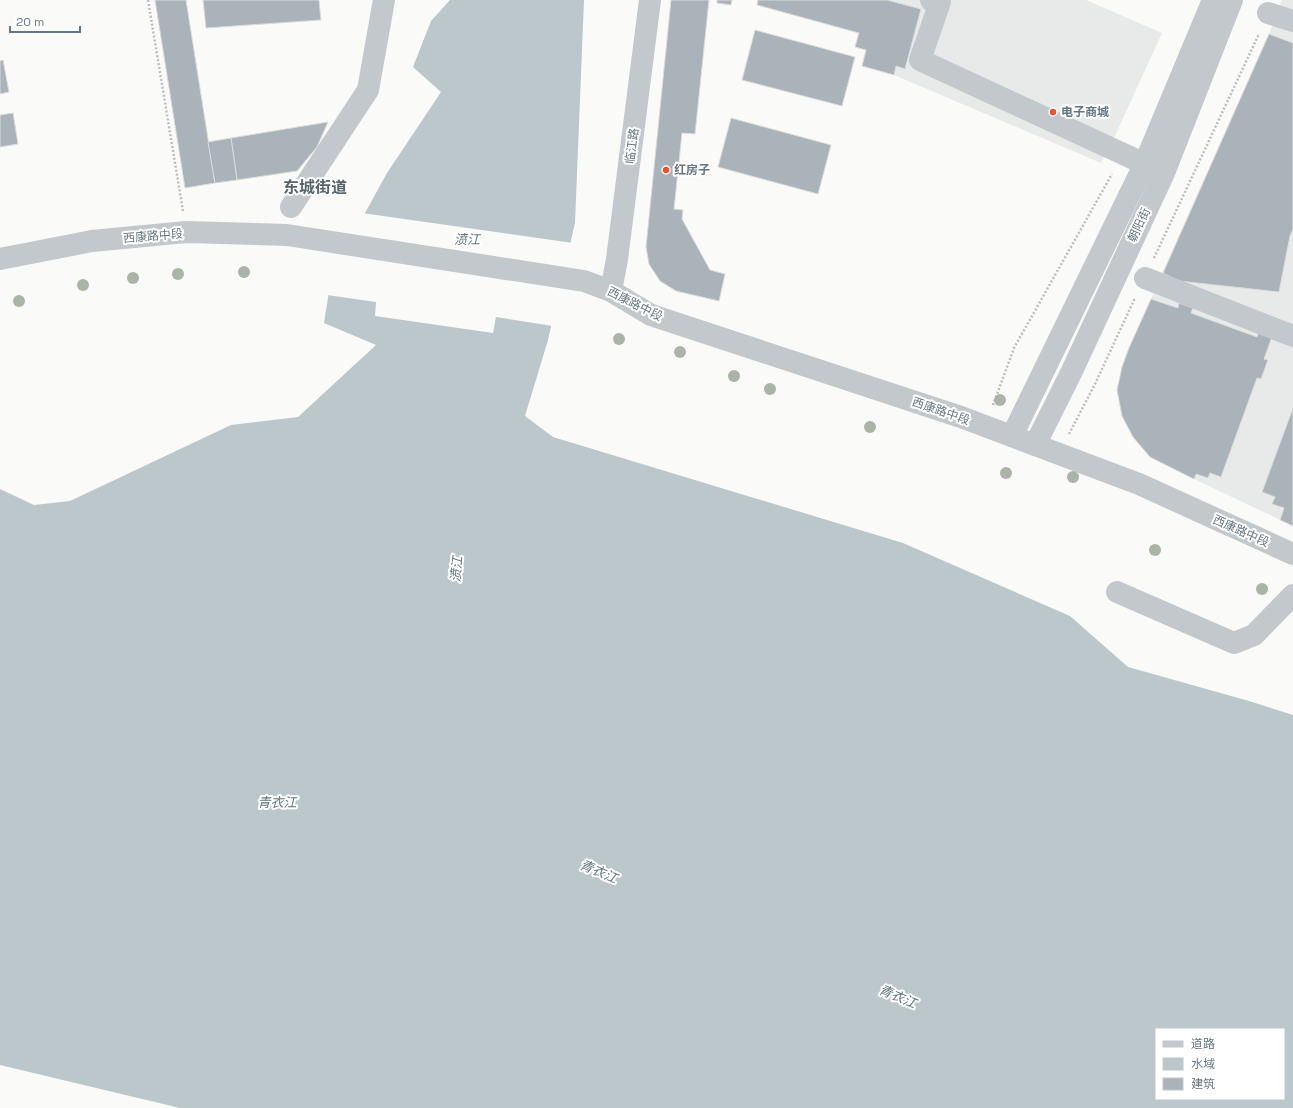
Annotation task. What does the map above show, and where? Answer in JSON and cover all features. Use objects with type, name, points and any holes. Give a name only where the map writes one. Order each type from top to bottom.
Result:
[{"type":"street","points":[[291,207],[368,90],[384,0]]},
{"type":"street","name":"临江路","points":[[611,291],[617,259],[650,0]]},
{"type":"street","points":[[931,0],[940,2],[920,60],[1164,173]]},
{"type":"street","name":"朝阳街","points":[[1012,436],[1144,164],[1213,0]]},
{"type":"street","name":"朝阳街","points":[[1035,445],[1071,373],[1164,173],[1232,0]]},
{"type":"street","points":[[1268,13],[1293,21]]},
{"type":"street","name":"西康路中段","points":[[0,259],[92,241],[186,232],[287,235],[584,281],[611,291],[651,315],[961,417],[1139,484],[1293,554]]},
{"type":"street","points":[[1145,278],[1293,335]]},
{"type":"street","points":[[1117,592],[1234,643],[1254,635],[1293,594]]},
{"type":"path","points":[[148,0],[186,232]]},
{"type":"path","points":[[1067,439],[1145,278],[1268,13]]},
{"type":"path","points":[[990,412],[1014,348],[1123,155]]},
{"type":"shaded area","name":"电子商城","points":[[758,0],[1086,0],[1162,33],[1109,149],[1101,163],[894,75],[862,66],[866,50],[855,47],[858,33],[757,5]]},
{"type":"shaded area","points":[[1282,0],[1293,0],[1293,526],[1150,457],[1122,416],[1117,390],[1122,367],[1129,348],[1269,34]]},
{"type":"water","points":[[450,0],[584,0],[575,223],[548,340],[525,416],[553,437],[903,543],[1070,616],[1128,667],[1293,715],[1293,1108],[180,1108],[0,1065],[0,489],[34,505],[70,501],[231,425],[298,417],[376,345],[324,323],[332,273],[387,173],[441,92],[413,67],[431,21]]},
{"type":"pier","points":[[362,213],[573,243],[553,326],[496,317],[493,333],[375,316],[376,302],[327,295],[330,273]]},
{"type":"building","points":[[155,0],[186,0],[215,183],[185,188]]},
{"type":"building","points":[[203,0],[319,0],[321,20],[206,28]]},
{"type":"building","name":"红房子","points":[[671,0],[709,0],[695,134],[682,133],[674,209],[683,210],[682,219],[710,270],[725,274],[719,301],[676,291],[660,281],[649,264],[646,247]]},
{"type":"building","points":[[717,0],[732,0],[731,5],[717,3]]},
{"type":"building","points":[[758,0],[887,0],[921,9],[905,69],[896,66],[894,75],[862,66],[866,50],[855,47],[859,33],[757,5]]},
{"type":"building","points":[[755,30],[855,57],[842,106],[742,80]]},
{"type":"building","points":[[1269,34],[1293,43],[1293,229],[1290,236],[1279,292],[1179,281],[1163,273]]},
{"type":"building","points":[[3,60],[9,92],[0,94],[0,61]]},
{"type":"building","points":[[13,113],[18,144],[0,147],[0,115]]},
{"type":"building","points":[[731,118],[831,145],[818,194],[718,167]]},
{"type":"building","points":[[328,122],[317,147],[297,171],[237,180],[231,138]]},
{"type":"building","points":[[231,138],[237,180],[215,183],[208,142]]},
{"type":"building","points":[[1151,299],[1178,308],[1179,303],[1193,308],[1191,313],[1257,337],[1259,332],[1272,337],[1264,359],[1268,360],[1261,379],[1257,378],[1221,477],[1210,473],[1208,478],[1196,474],[1194,479],[1150,457],[1133,437],[1122,416],[1117,390],[1122,367]]},
{"type":"building","points":[[1293,408],[1293,526],[1280,520],[1284,508],[1272,504],[1275,497],[1262,492]]},
{"type":"place","name":"电子商城","points":[[1053,112]]},
{"type":"place","name":"红房子","points":[[666,170]]},
{"type":"district","name":"东城街道","points":[[315,187]]},
{"type":"water label","name":"𣸣江","points":[[467,239]]},
{"type":"water label","name":"𣸣江","points":[[456,569]]},
{"type":"water label","name":"青衣江","points":[[277,802]]},
{"type":"water label","name":"青衣江","points":[[599,871]]},
{"type":"water label","name":"青衣江","points":[[898,996]]}]
